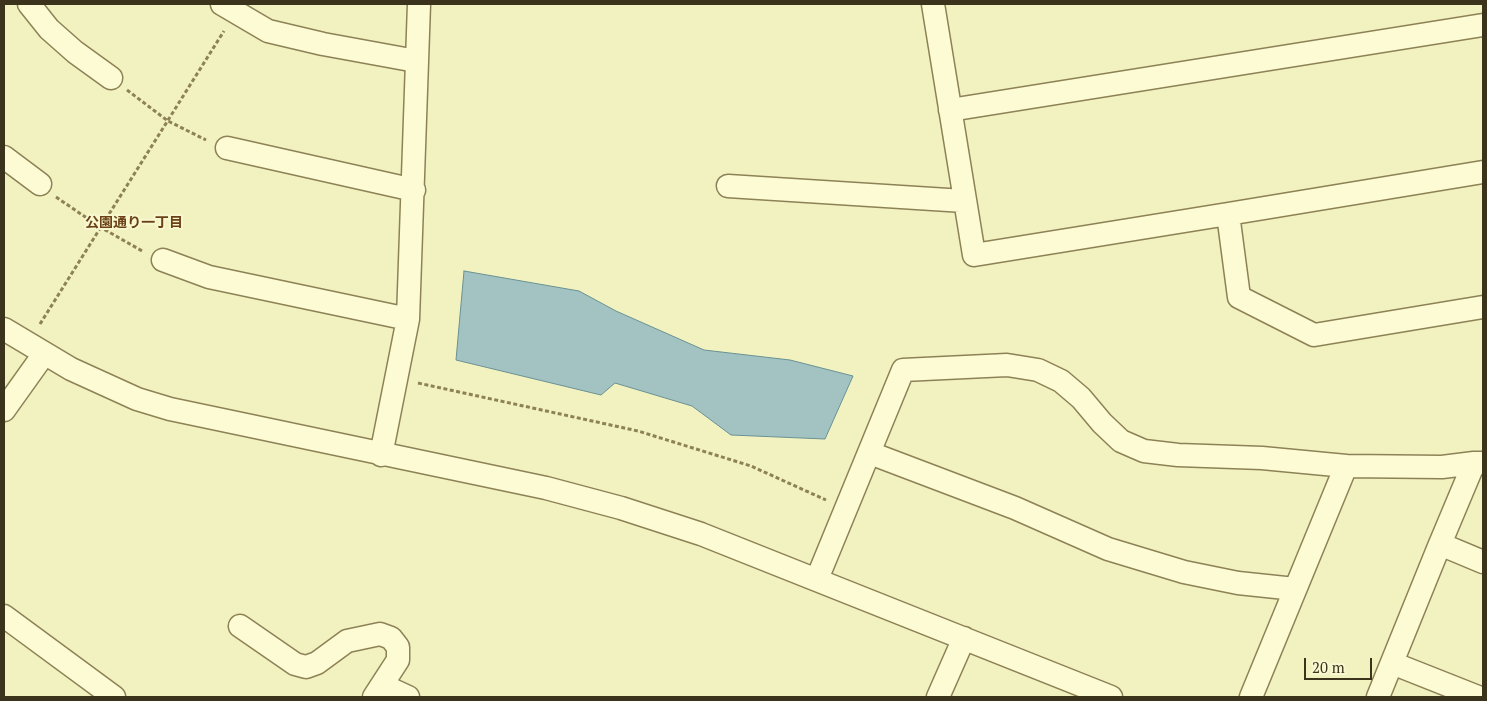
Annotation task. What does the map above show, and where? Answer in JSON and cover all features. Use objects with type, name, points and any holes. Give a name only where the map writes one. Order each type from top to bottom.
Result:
[{"type":"street","points":[[29,4],[48,29],[75,52],[111,78]]},
{"type":"street","points":[[380,455],[398,379],[408,319],[419,4]]},
{"type":"street","points":[[933,4],[974,255],[1483,172]]},
{"type":"street","points":[[229,9],[268,32],[416,61]]},
{"type":"street","points":[[950,110],[1483,25]]},
{"type":"street","points":[[228,148],[414,190]]},
{"type":"street","points":[[4,157],[40,184]]},
{"type":"street","points":[[728,186],[964,201]]},
{"type":"street","points":[[1228,214],[1239,297],[1314,335],[1483,307]]},
{"type":"street","points":[[163,260],[209,277],[408,319]]},
{"type":"street","points":[[4,329],[36,349],[104,384],[170,409],[380,455],[546,488],[621,508],[702,534],[1111,697]]},
{"type":"street","points":[[4,410],[36,349]]},
{"type":"street","points":[[818,579],[903,370],[1007,364],[1038,370],[1061,381],[1081,398],[1102,423],[1121,441],[1144,451],[1178,455],[1262,458],[1346,466],[1442,467],[1479,463]]},
{"type":"street","points":[[870,453],[1015,508],[1108,549],[1184,572],[1238,582],[1295,589]]},
{"type":"street","points":[[1378,697],[1440,544],[1479,463]]},
{"type":"street","points":[[1251,697],[1346,466]]},
{"type":"street","points":[[1440,544],[1483,562]]},
{"type":"street","points":[[4,616],[114,697]]},
{"type":"street","points":[[240,626],[295,664],[306,667],[317,663],[347,641],[369,634],[391,638],[398,647],[398,660],[378,691],[408,697]]},
{"type":"street","points":[[938,697],[964,638]]},
{"type":"street","points":[[1392,663],[1478,697]]},
{"type":"path","points":[[36,349],[100,227],[168,121],[229,9]]},
{"type":"path","points":[[111,78],[168,121],[228,148]]},
{"type":"path","points":[[40,184],[100,227],[144,252],[163,260]]},
{"type":"path","points":[[398,379],[638,431],[751,466],[847,509]]},
{"type":"water","points":[[464,271],[579,291],[616,311],[704,350],[790,360],[853,376],[825,439],[731,435],[692,406],[615,383],[601,395],[456,360]]},
{"type":"district","name":"公園通り一丁目","points":[[134,223]]}]
